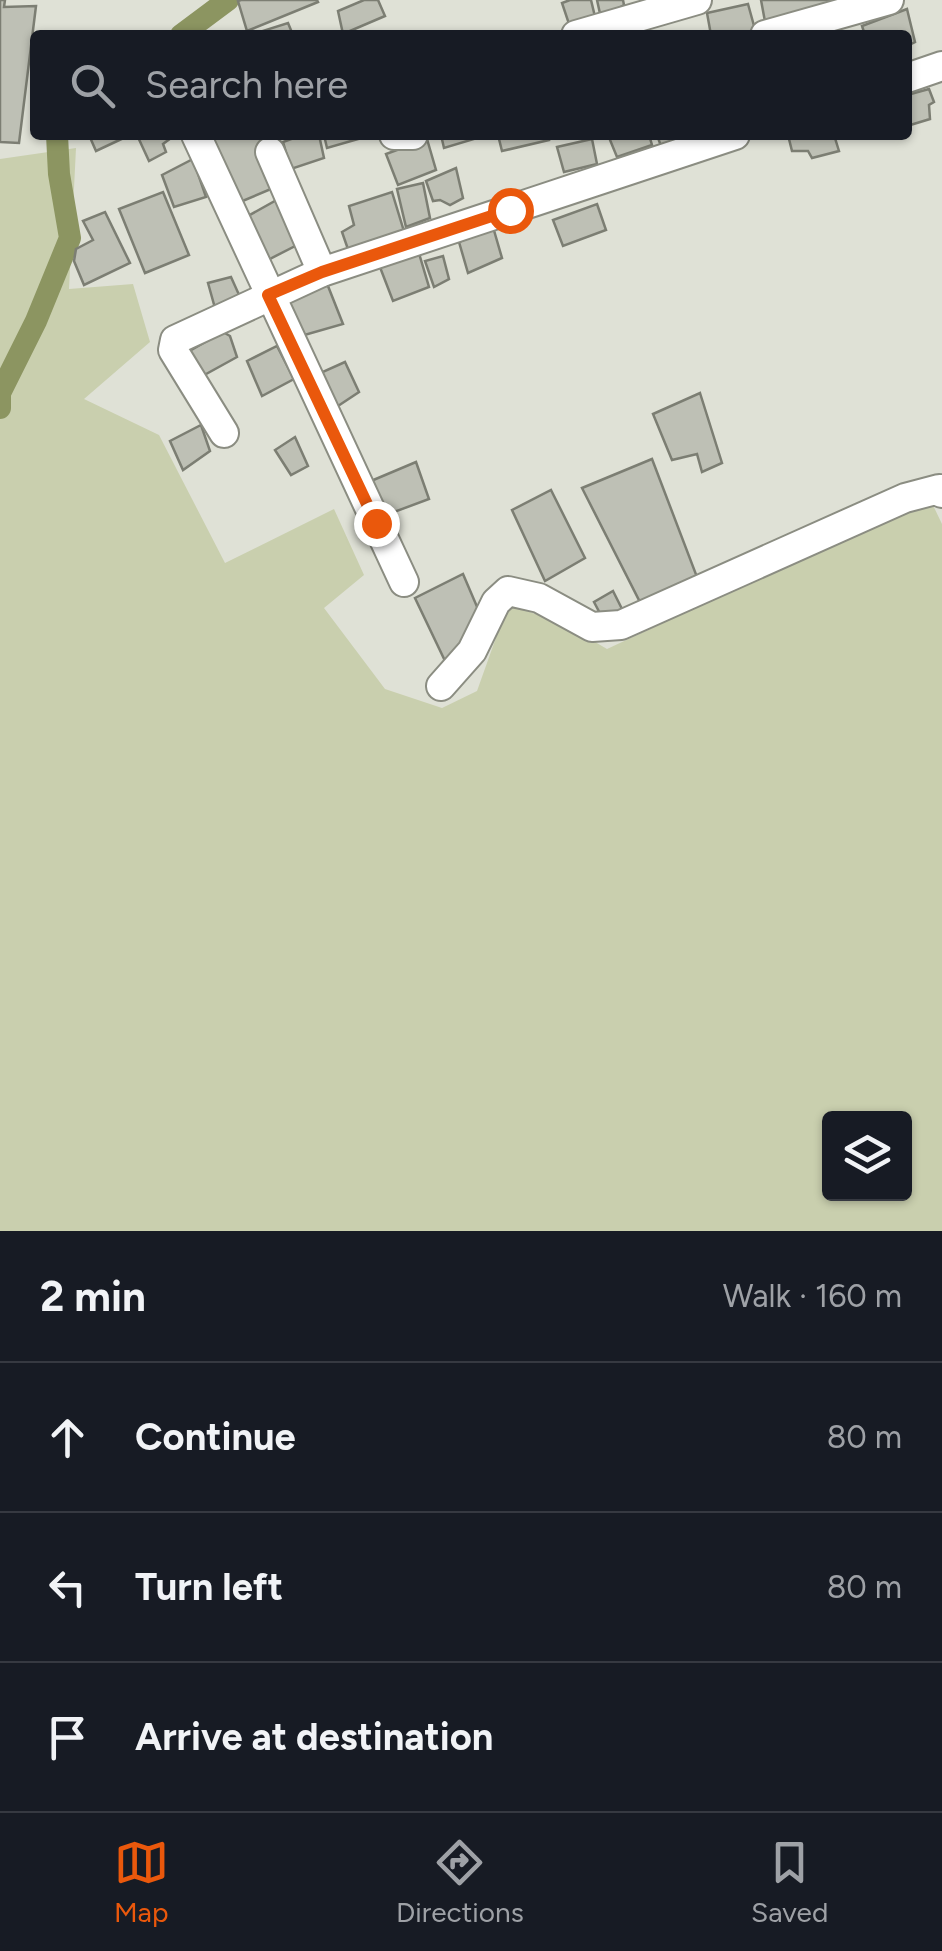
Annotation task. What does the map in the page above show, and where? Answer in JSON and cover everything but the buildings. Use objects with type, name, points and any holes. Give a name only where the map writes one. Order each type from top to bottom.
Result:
[{"type":"street","points":[[593,30],[698,0]]},
{"type":"street","points":[[783,30],[888,0]]},
{"type":"street","points":[[912,76],[942,66]]},
{"type":"street","points":[[198,140],[404,582]]},
{"type":"street","points":[[224,433],[173,350],[175,340],[322,272],[720,140]]},
{"type":"street","points":[[270,152],[322,272]]},
{"type":"street","points":[[441,686],[472,651],[496,602],[508,591],[538,598],[592,627],[620,626],[905,498],[939,489],[942,492]]},
{"type":"green space","points":[[76,148],[69,289],[133,284],[150,342],[84,399],[159,435],[225,563],[334,509],[364,575],[324,608],[385,689],[442,708],[477,691],[508,604],[568,626],[607,649],[930,499],[942,524],[942,1231],[0,1231],[0,159]]},
{"type":"waterway","points":[[188,30],[228,0]]},
{"type":"waterway","points":[[0,408],[0,393],[36,321],[70,238],[57,140]]},
{"type":"route","points":[[376,523],[268,295],[322,272],[510,210]]}]
